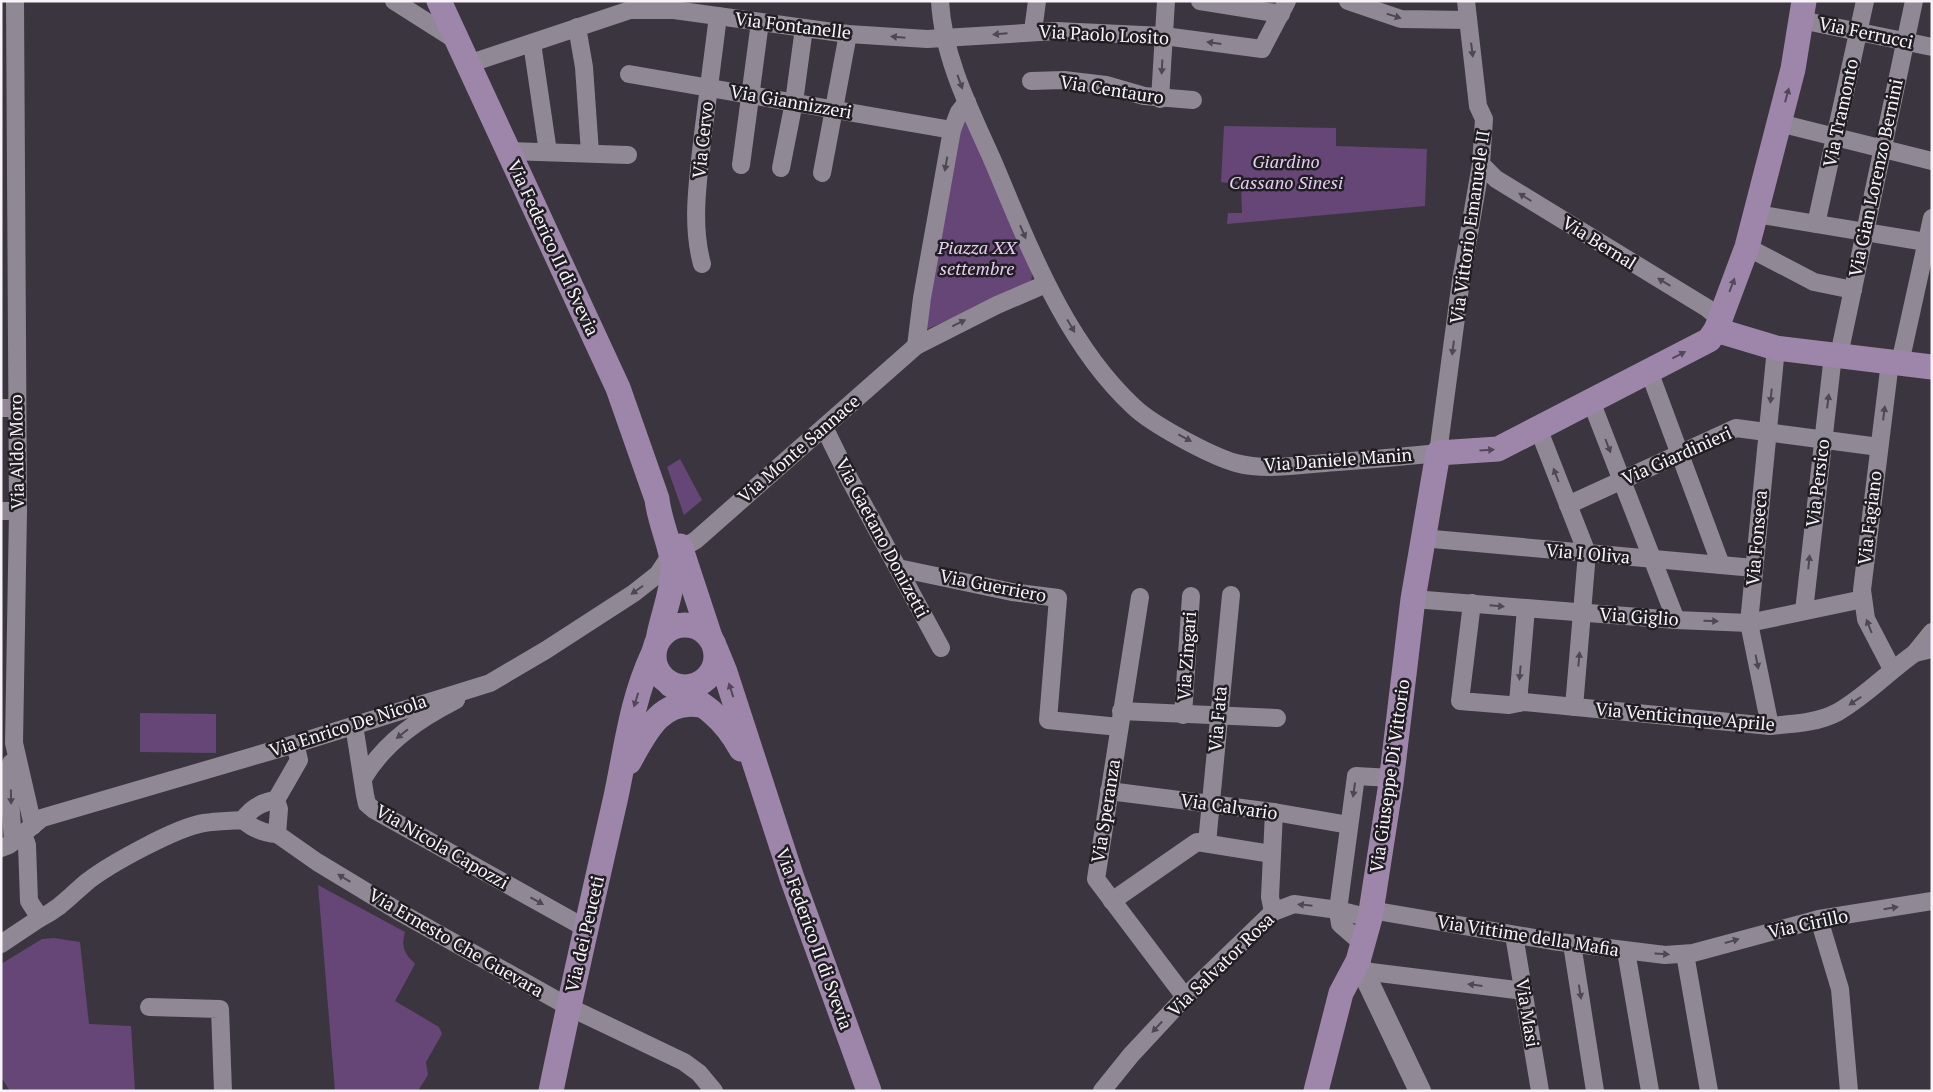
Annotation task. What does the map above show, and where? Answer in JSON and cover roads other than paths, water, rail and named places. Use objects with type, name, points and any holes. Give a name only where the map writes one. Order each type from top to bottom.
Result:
[{"type":"main road","name":"Via Federico II di Svevia","points":[[439,1],[618,388],[657,499],[668,514],[680,581],[713,644],[725,672],[761,787],[869,1091]]},
{"type":"main road","points":[[1438,453],[1498,449],[1709,340],[1718,324],[1747,247],[1793,69],[1802,10]]},
{"type":"main road","points":[[1718,324],[1776,348],[1932,367]]},
{"type":"main road","name":"Via Giuseppe Di Vittorio","points":[[1316,1091],[1341,993],[1361,959],[1371,914],[1391,778],[1413,598],[1438,453]]},
{"type":"main road","name":"Via Federico II di Svevia","points":[[620,778],[628,724],[644,673],[680,581]]},
{"type":"main road","points":[[620,778],[650,725],[686,695],[713,670],[713,644],[702,630],[683,625],[673,627],[655,647],[657,672],[686,695],[716,714],[726,724],[761,787]]},
{"type":"main road","name":"Via dei Peuceti","points":[[551,1091],[620,778]]},
{"type":"street","name":"Via Aldo Moro","points":[[15,1],[8,173],[9,511],[14,752],[18,837]]},
{"type":"street","points":[[394,1],[458,41]]},
{"type":"street","name":"Via Daniele Manin","points":[[940,1],[946,38],[967,102],[1046,284],[1084,348],[1135,409],[1168,430],[1218,456],[1237,463],[1279,466],[1438,453]]},
{"type":"street","points":[[1032,31],[1037,1]]},
{"type":"street","points":[[1160,98],[1166,1]]},
{"type":"street","points":[[1200,1],[1284,8]]},
{"type":"street","points":[[1348,1],[1401,19],[1468,20]]},
{"type":"street","name":"Via Vittorio Emanuele II","points":[[1438,453],[1461,280],[1481,164],[1484,119],[1478,106],[1466,1]]},
{"type":"street","name":"Via Tramonto","points":[[1816,224],[1865,1]]},
{"type":"street","name":"Via Gian Lorenzo Bernini","points":[[1836,355],[1853,290],[1914,1]]},
{"type":"street","name":"Via Fontanelle","points":[[468,64],[577,27],[630,5],[674,6],[718,16],[848,34],[946,38]]},
{"type":"street","name":"Via Paolo Losito","points":[[946,38],[1032,31],[1164,36],[1262,50],[1284,8]]},
{"type":"street","name":"Via Ferrucci","points":[[1802,10],[1858,32],[1932,47]]},
{"type":"street","name":"Via Cervo","points":[[702,264],[696,243],[695,226],[718,16]]},
{"type":"street","points":[[741,165],[760,22]]},
{"type":"street","points":[[577,27],[584,67],[590,153]]},
{"type":"street","points":[[781,168],[794,102],[804,28]]},
{"type":"street","points":[[822,173],[848,34]]},
{"type":"street","points":[[532,43],[548,152]]},
{"type":"street","name":"Via Giannizzeri","points":[[629,74],[709,86],[952,130]]},
{"type":"street","name":"Via Centauro","points":[[1031,81],[1064,80],[1106,85],[1160,98],[1193,100]]},
{"type":"street","points":[[916,346],[922,298],[952,130],[958,112],[967,102]]},
{"type":"street","points":[[1779,123],[1932,161]]},
{"type":"street","points":[[509,151],[628,155]]},
{"type":"street","name":"Via Bernal","points":[[1481,164],[1496,179],[1707,308],[1718,324]]},
{"type":"street","points":[[1756,214],[1929,242]]},
{"type":"street","name":"Via Fagiano","points":[[1892,669],[1872,635],[1866,619],[1863,599],[1863,568],[1879,447],[1895,362],[1929,242],[1932,218]]},
{"type":"street","points":[[1747,247],[1814,282],[1853,290]]},
{"type":"street","name":"Via Monte Sannace","points":[[676,552],[696,540],[916,346],[997,305],[1046,284]]},
{"type":"street","name":"Via Fonseca","points":[[1770,726],[1749,623],[1776,348]]},
{"type":"street","name":"Via Persico","points":[[1804,610],[1823,440],[1836,355]]},
{"type":"street","points":[[1649,371],[1721,565]]},
{"type":"street","points":[[1591,401],[1676,620]]},
{"type":"street","name":"Via Gaetano Donizetti","points":[[824,427],[850,480],[941,648]]},
{"type":"street","points":[[1538,428],[1587,553],[1574,707]]},
{"type":"street","name":"Via Giardinieri","points":[[1568,505],[1736,428],[1879,447]]},
{"type":"street","name":"Via I Oliva","points":[[1422,538],[1754,568]]},
{"type":"street","name":"Via Enrico De Nicola","points":[[18,837],[42,818],[295,744],[490,683],[546,650],[634,593],[658,574],[676,552]]},
{"type":"street","name":"Via Guerriero","points":[[898,568],[1012,592],[1058,598],[1048,720],[1120,719]]},
{"type":"street","name":"Via Fata","points":[[1207,843],[1231,595]]},
{"type":"street","name":"Via Zingari","points":[[1182,715],[1191,596]]},
{"type":"street","name":"Via Speranza","points":[[1140,597],[1096,879],[1185,997]]},
{"type":"street","name":"Via Giglio","points":[[1413,598],[1676,620],[1749,623],[1863,599]]},
{"type":"street","name":"Via Venticinque Aprile","points":[[1472,604],[1460,701],[1574,707],[1770,726],[1806,722],[1836,713],[1863,695],[1892,669],[1923,651],[1932,632]]},
{"type":"street","points":[[1521,703],[1526,608]]},
{"type":"street","points":[[364,777],[385,748],[402,734],[435,711],[490,683]]},
{"type":"street","points":[[1120,719],[1182,715],[1277,718]]},
{"type":"street","name":"Via Nicola Capozzi","points":[[354,725],[367,804],[374,810],[587,929]]},
{"type":"street","points":[[243,820],[251,828],[277,834],[279,809],[276,800],[299,760],[295,744]]},
{"type":"street","name":"Via Aldo Moro","points":[[14,752],[11,762],[10,798],[18,837]]},
{"type":"street","points":[[1391,778],[1356,776],[1338,910],[1340,924],[1361,959],[1420,1091]]},
{"type":"street","name":"Via Calvario","points":[[1109,791],[1274,812],[1349,825]]},
{"type":"street","points":[[1,944],[40,918],[57,910],[89,881],[153,843],[204,823],[243,820],[266,801],[276,800]]},
{"type":"street","points":[[1273,912],[1270,897],[1274,812]]},
{"type":"street","name":"Via Ernesto Che Guevara","points":[[277,834],[317,862],[403,914],[569,1007],[684,1062],[699,1073],[714,1091]]},
{"type":"street","points":[[18,837],[27,845],[29,901],[40,918]]},
{"type":"street","points":[[1112,901],[1197,842],[1272,854]]},
{"type":"street","name":"Via Cirillo","points":[[1685,954],[1819,920],[1932,901]]},
{"type":"street","name":"Via Salvator Rosa","points":[[1102,1091],[1131,1055],[1185,997],[1273,912],[1294,904],[1371,914]]},
{"type":"street","name":"Via Vittime della Mafia","points":[[1371,914],[1626,951],[1665,955],[1685,954]]},
{"type":"street","points":[[1819,920],[1840,989],[1849,1091]]},
{"type":"street","name":"Via Masi","points":[[1514,935],[1540,1091]]},
{"type":"street","points":[[1572,944],[1594,1091]]},
{"type":"street","points":[[1626,951],[1650,1091]]},
{"type":"street","points":[[1685,954],[1709,1091]]},
{"type":"street","points":[[1361,959],[1524,992]]},
{"type":"street","points":[[149,1007],[220,1009],[223,1091]]},
{"type":"park label","name":"Giardino Cassano Sinesi","points":[[1286,172]]},
{"type":"park label","name":"Piazza XX settembre","points":[[977,258]]}]
